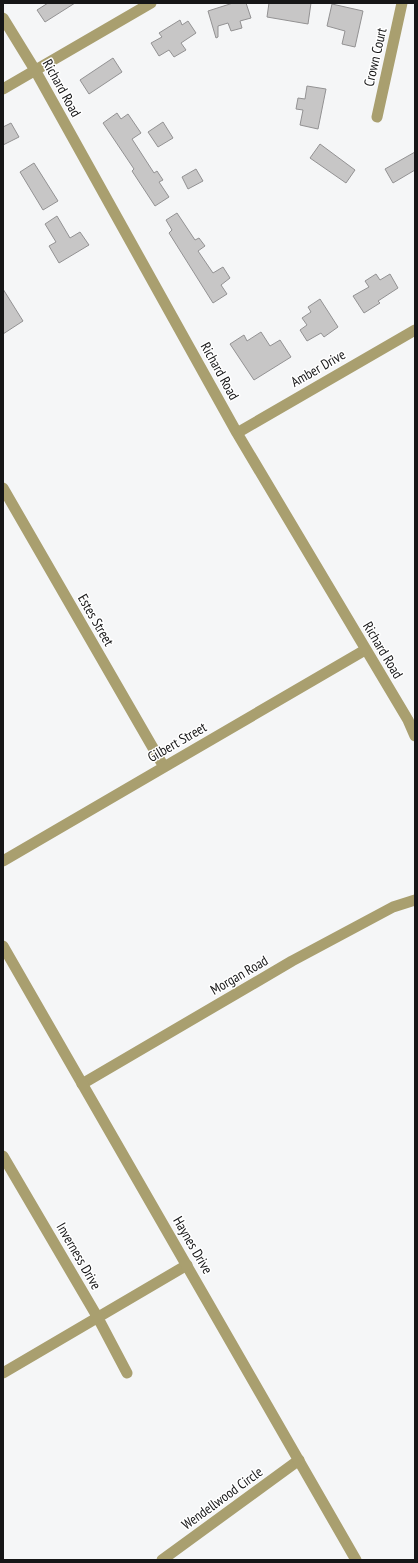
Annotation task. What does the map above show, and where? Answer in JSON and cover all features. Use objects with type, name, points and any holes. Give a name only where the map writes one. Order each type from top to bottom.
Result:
[{"type":"street","points":[[3,89],[151,3]]},
{"type":"street","name":"Crown Court","points":[[377,117],[402,3]]},
{"type":"street","name":"Richard Road","points":[[3,18],[35,70],[237,433],[408,720],[415,736]]},
{"type":"street","name":"Amber Drive","points":[[237,433],[415,330]]},
{"type":"street","name":"Estes Street","points":[[3,488],[164,767]]},
{"type":"street","name":"Gilbert Street","points":[[3,861],[365,650]]},
{"type":"street","name":"Morgan Road","points":[[82,1084],[292,961],[394,907],[415,900]]},
{"type":"street","name":"Haynes Drive","points":[[3,946],[356,1560]]},
{"type":"street","name":"Inverness Drive","points":[[3,1156],[98,1318],[127,1373]]},
{"type":"street","points":[[3,1373],[187,1265]]},
{"type":"street","name":"Wendellwood Circle","points":[[162,1560],[299,1460]]},
{"type":"building","points":[[48,3],[75,3],[45,22],[37,10]]},
{"type":"building","points":[[233,3],[246,3],[251,18],[240,21],[242,28],[231,31],[228,23],[218,26],[218,37],[216,38],[208,11]]},
{"type":"building","points":[[269,3],[311,3],[308,24],[267,17]]},
{"type":"building","points":[[332,4],[363,11],[355,47],[342,44],[345,31],[327,26]]},
{"type":"building","points":[[180,20],[182,25],[188,21],[196,33],[181,43],[186,50],[174,57],[169,50],[159,56],[151,43],[162,37],[159,33]]},
{"type":"building","points":[[113,58],[122,72],[89,94],[80,80]]},
{"type":"building","points":[[307,86],[326,89],[318,129],[300,125],[303,110],[296,109],[298,98],[305,99]]},
{"type":"building","points":[[117,113],[121,119],[128,114],[141,133],[132,139],[154,173],[157,171],[163,180],[159,182],[169,197],[155,206],[132,171],[134,169],[103,123]]},
{"type":"building","points":[[163,122],[173,138],[158,147],[148,132]]},
{"type":"building","points":[[11,123],[19,137],[3,145],[3,127]]},
{"type":"building","points":[[320,144],[355,170],[346,183],[310,158]]},
{"type":"building","points":[[415,152],[415,170],[393,183],[385,169]]},
{"type":"building","points":[[34,163],[58,201],[43,210],[20,172]]},
{"type":"building","points":[[196,169],[203,181],[188,189],[182,177]]},
{"type":"building","points":[[177,213],[195,240],[199,238],[205,246],[198,251],[213,273],[223,267],[230,278],[221,285],[227,294],[213,303],[169,233],[172,230],[166,220]]},
{"type":"building","points":[[57,216],[70,238],[80,232],[89,245],[59,263],[49,246],[56,242],[45,224]]},
{"type":"building","points":[[376,274],[380,280],[390,274],[398,288],[378,301],[380,303],[364,313],[353,296],[369,287],[365,281]]},
{"type":"building","points":[[3,289],[23,321],[3,334]]},
{"type":"building","points":[[320,299],[338,327],[324,337],[321,333],[307,341],[300,330],[307,325],[302,318],[311,312],[308,307]]},
{"type":"building","points":[[261,332],[270,346],[280,340],[291,357],[254,380],[230,344],[244,335],[247,341]]}]
